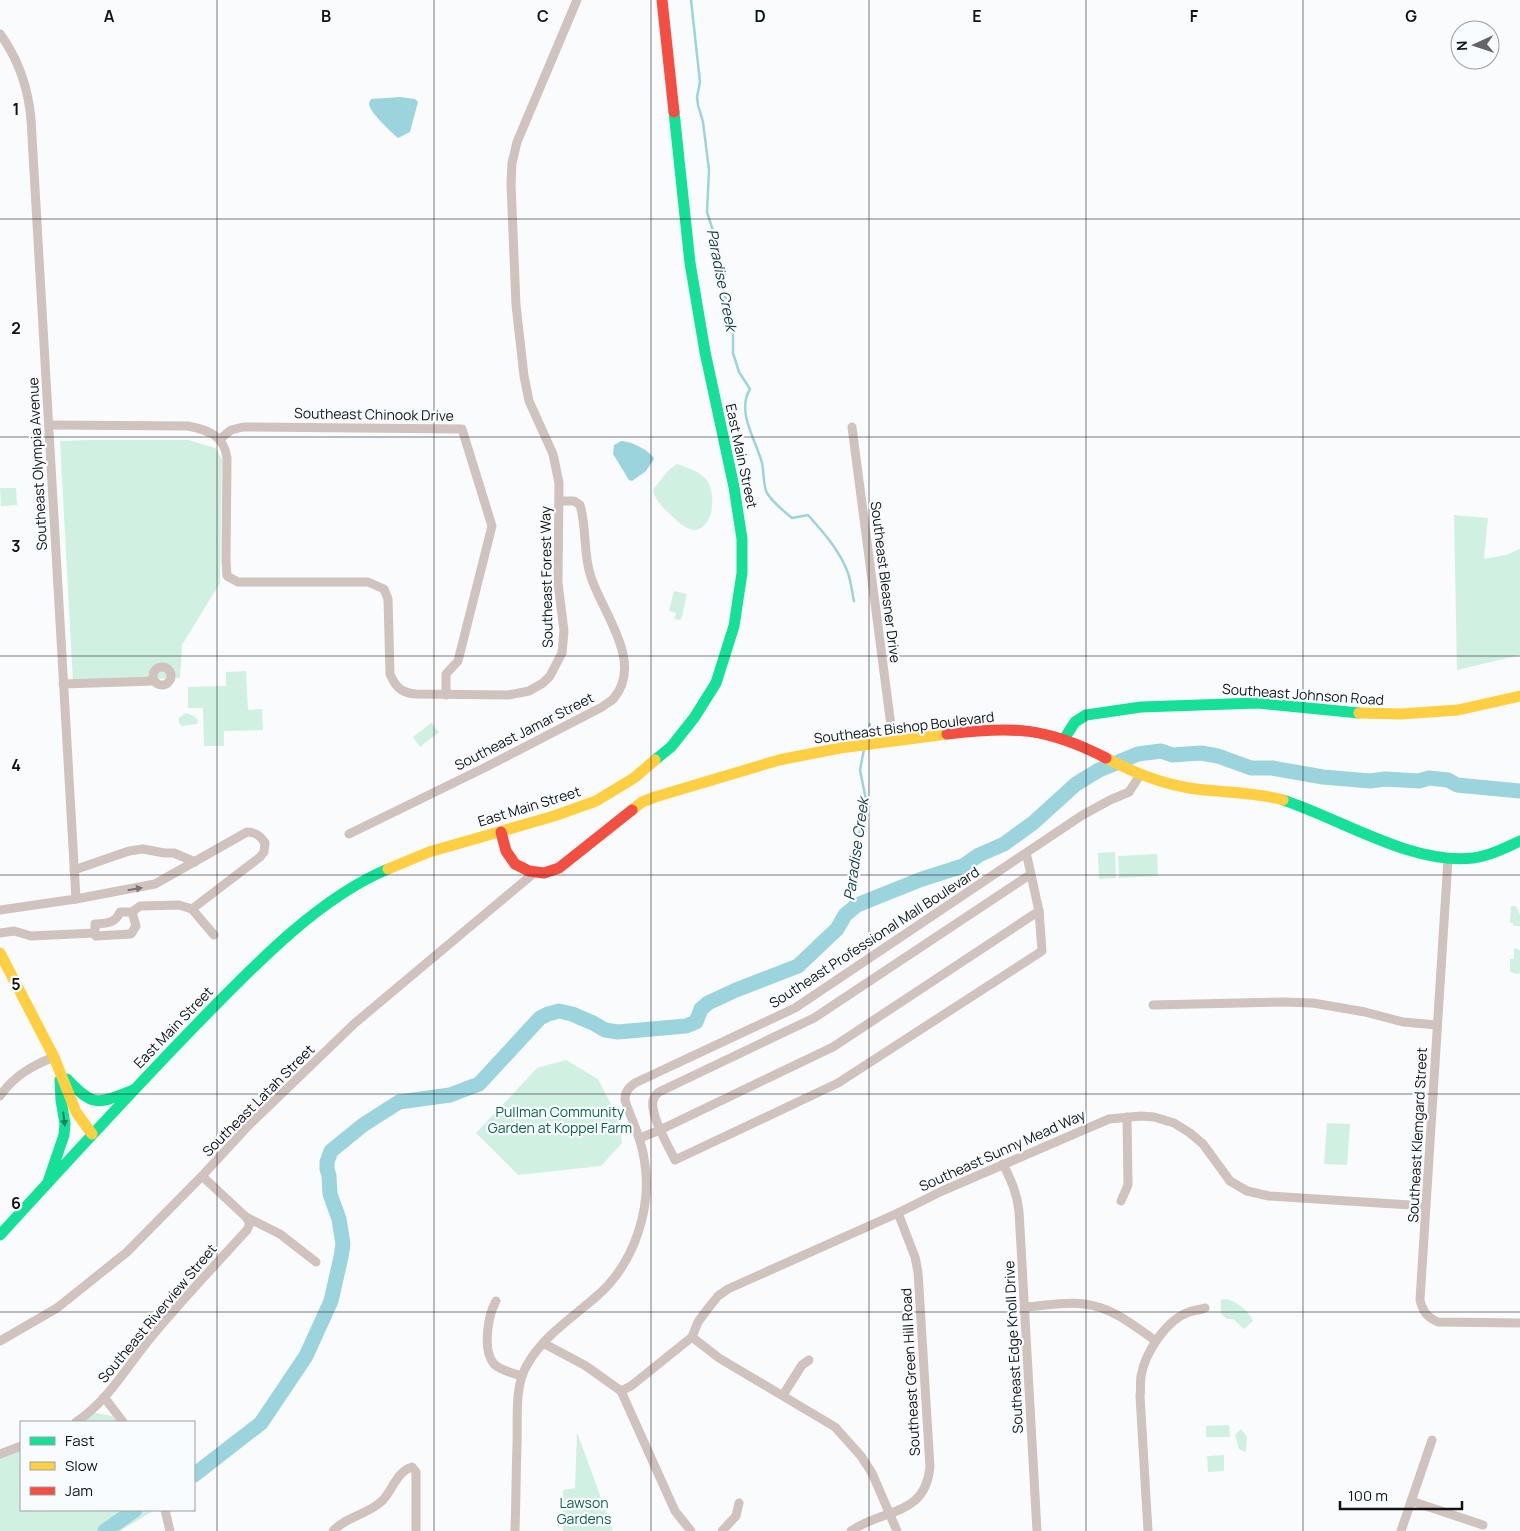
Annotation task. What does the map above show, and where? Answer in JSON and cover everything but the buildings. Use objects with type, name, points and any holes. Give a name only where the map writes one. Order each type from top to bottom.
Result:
[{"type":"main road","name":"East Main Street","points":[[0,1234],[133,1090],[244,976],[307,920],[340,895],[374,876],[429,852],[554,816],[596,801],[634,778],[671,747],[694,718],[716,683],[734,626],[739,601],[742,573],[740,523],[705,352],[695,291],[682,198],[662,0]]},
{"type":"main road","name":"Southeast Johnson Road","points":[[1064,739],[1075,722],[1086,715],[1140,707],[1195,704],[1258,704],[1365,714],[1401,714],[1458,710],[1520,696]]},
{"type":"main road","name":"Southeast Bishop Boulevard","points":[[534,873],[545,874],[559,868],[642,802],[655,797],[779,760],[878,742],[987,729],[1031,731],[1064,739],[1136,773],[1189,788],[1268,795],[1429,856],[1448,859],[1486,855],[1520,841]]},
{"type":"main road","points":[[501,832],[506,851],[512,860],[521,868],[534,873]]},
{"type":"main road","points":[[0,953],[54,1057],[76,1112],[92,1134]]},
{"type":"main road","points":[[60,1070],[81,1095],[90,1101],[107,1100],[133,1090]]},
{"type":"main road","points":[[48,1184],[64,1135],[65,1124],[61,1100],[60,1070]]},
{"type":"street","name":"Southeast Forest Way","points":[[220,438],[227,458],[227,576],[238,582],[368,582],[378,585],[384,589],[388,599],[390,674],[399,689],[409,694],[518,694],[529,691],[543,683],[556,667],[564,642],[558,583],[559,484],[553,454],[529,401],[524,376],[516,304],[511,184],[512,163],[517,142],[577,0]]},
{"type":"street","name":"Southeast Olympia Avenue","points":[[0,34],[20,66],[30,108],[76,899]]},
{"type":"street","points":[[49,425],[188,426],[204,430],[220,438]]},
{"type":"street","name":"Southeast Chinook Drive","points":[[220,438],[231,430],[243,427],[462,429],[492,526],[458,661],[446,674],[446,695]]},
{"type":"street","name":"Southeast Bleasner Drive","points":[[852,427],[894,740]]},
{"type":"street","name":"Southeast Jamar Street","points":[[349,834],[484,768],[614,699],[622,683],[625,664],[622,645],[590,576],[580,505],[574,501],[559,501]]},
{"type":"street","points":[[63,684],[154,680]]},
{"type":"street","name":"Southeast Professional Mall Boulevard","points":[[640,1138],[625,1100],[625,1094],[635,1083],[795,1008],[1081,816],[1129,792],[1136,773]]},
{"type":"street","points":[[0,910],[76,899],[155,884],[246,832],[257,834],[264,842],[264,852],[260,857],[192,909]]},
{"type":"street","points":[[74,870],[124,853],[143,849],[164,853],[169,852],[194,862]]},
{"type":"street","points":[[1026,853],[1031,874],[1039,911],[1042,951],[838,1083],[675,1160],[660,1130],[653,1109],[653,1099],[659,1092],[814,1018],[1031,874]]},
{"type":"street","points":[[179,855],[183,862],[180,871]]},
{"type":"street","name":"Southeast Klemgard Street","points":[[1448,859],[1420,1300],[1422,1310],[1428,1318],[1438,1322],[1520,1323]]},
{"type":"street","name":"Southeast Latah Street","points":[[0,1341],[57,1308],[127,1252],[249,1125],[355,1023],[534,873]]},
{"type":"street","points":[[95,933],[95,924],[112,923],[117,919],[120,912],[132,912],[140,906],[179,905],[192,909],[214,935]]},
{"type":"street","points":[[515,1531],[518,1400],[522,1376],[527,1365],[554,1331],[600,1293],[616,1276],[631,1249],[641,1222],[646,1195],[644,1158],[640,1138],[833,1047],[1039,911]]},
{"type":"street","points":[[0,933],[14,931],[31,936],[95,933],[96,936],[131,934],[136,926],[132,912]]},
{"type":"street","points":[[1154,1005],[1313,1003],[1365,1012],[1403,1022],[1437,1025]]},
{"type":"street","points":[[0,1096],[8,1084],[22,1072],[37,1063],[54,1057]]},
{"type":"street","points":[[1121,1201],[1128,1185],[1127,1117]]},
{"type":"street","name":"Southeast Sunny Mead Way","points":[[621,1391],[631,1386],[692,1337],[698,1322],[718,1296],[728,1289],[1109,1118],[1154,1117],[1174,1123],[1203,1144],[1230,1181],[1247,1191],[1269,1196],[1426,1206]]},
{"type":"street","name":"Southeast Edge Knoll Drive","points":[[1003,1164],[1017,1196],[1037,1531]]},
{"type":"street","points":[[202,1176],[246,1217],[280,1234],[316,1262]]},
{"type":"street","name":"Southeast Green Hill Road","points":[[852,1531],[908,1506],[922,1493],[928,1481],[930,1466],[918,1272],[915,1257],[898,1212]]},
{"type":"street","name":"Southeast Riverview Street","points":[[78,1421],[92,1412],[126,1372],[151,1337],[247,1230],[250,1223],[246,1217]]},
{"type":"street","points":[[496,1300],[490,1311],[487,1348],[490,1357],[495,1365],[503,1370],[522,1376]]},
{"type":"street","points":[[1025,1307],[1082,1303],[1102,1307],[1121,1317],[1156,1341]]},
{"type":"street","points":[[1148,1531],[1140,1396],[1142,1376],[1147,1357],[1156,1341],[1178,1318],[1188,1312],[1205,1308]]},
{"type":"street","points":[[692,1337],[719,1358],[835,1427],[861,1456],[872,1473],[897,1531]]},
{"type":"street","points":[[544,1343],[586,1366],[621,1391],[675,1511],[691,1531]]},
{"type":"street","points":[[783,1395],[802,1365],[809,1360]]},
{"type":"street","points":[[104,1398],[123,1421]]},
{"type":"street","points":[[1401,1531],[1432,1440]]},
{"type":"street","points":[[0,1454],[20,1446]]},
{"type":"street","points":[[332,1531],[344,1521],[374,1508],[384,1499],[405,1469],[412,1467],[416,1472],[416,1531]]},
{"type":"street","points":[[1411,1501],[1484,1525]]},
{"type":"street","points":[[722,1531],[736,1516],[739,1503]]},
{"type":"street","points":[[165,1511],[170,1531]]},
{"type":"green space","points":[[188,440],[215,448],[222,459],[220,583],[182,645],[180,678],[73,682],[60,441]]},
{"type":"green space","points":[[677,464],[699,473],[709,484],[712,508],[710,516],[701,528],[691,530],[681,524],[663,507],[654,494],[653,490],[661,479]]},
{"type":"green space","points":[[0,488],[16,488],[17,505],[1,506]]},
{"type":"green space","points":[[1454,515],[1488,518],[1484,559],[1506,555],[1520,549],[1520,655],[1457,670]]},
{"type":"green space","points":[[674,591],[687,594],[681,620],[674,619],[676,613],[669,611]]},
{"type":"green space","points":[[246,671],[248,710],[262,709],[263,730],[224,731],[224,746],[204,746],[203,708],[188,708],[188,687],[226,686],[226,672]]},
{"type":"green space","points":[[186,713],[198,720],[197,724],[182,726],[179,723],[179,718]]},
{"type":"green space","points":[[431,723],[439,732],[420,747],[413,737]]},
{"type":"green space","points":[[1115,852],[1116,878],[1099,879],[1098,853]]},
{"type":"green space","points":[[1157,854],[1158,876],[1119,878],[1118,856]]},
{"type":"green space","points":[[1511,906],[1516,906],[1520,915],[1520,926],[1513,926],[1513,923],[1510,923]]},
{"type":"green space","points":[[1514,948],[1520,950],[1520,973],[1517,974],[1510,972],[1510,959],[1514,959]]},
{"type":"green space","name":"Pullman Community Garden at Koppel Farm","points":[[566,1060],[598,1079],[619,1120],[622,1143],[601,1166],[518,1175],[476,1133],[537,1068]]},
{"type":"green space","points":[[1327,1123],[1350,1124],[1347,1165],[1324,1164]]},
{"type":"green space","points":[[1221,1300],[1233,1301],[1241,1307],[1253,1321],[1244,1329],[1233,1319],[1227,1319],[1221,1314]]},
{"type":"green space","points":[[91,1412],[112,1416],[117,1421],[78,1421]]},
{"type":"green space","points":[[1229,1425],[1230,1437],[1206,1437],[1206,1426]]},
{"type":"green space","points":[[1241,1429],[1247,1437],[1245,1452],[1239,1449],[1235,1435]]},
{"type":"green space","name":"Lawson Gardens","points":[[577,1432],[613,1531],[563,1531],[563,1490],[575,1488]]},
{"type":"green space","points":[[20,1446],[20,1511],[153,1511],[120,1531],[0,1531],[0,1454]]},
{"type":"green space","points":[[1224,1455],[1224,1471],[1208,1472],[1207,1456]]},
{"type":"water","points":[[400,97],[415,99],[418,102],[410,132],[398,138],[375,114],[369,104],[371,99]]},
{"type":"water","points":[[621,441],[639,447],[648,452],[654,459],[646,471],[632,481],[629,480],[613,454],[614,445]]},
{"type":"waterway","name":"Paradise Creek","points":[[691,0],[700,82],[697,97],[703,122],[709,170],[707,212],[720,253],[719,266],[733,333],[733,353],[739,372],[750,389],[745,407],[748,426],[762,463],[767,493],[792,518],[808,515],[826,535],[845,565],[854,601]]},
{"type":"waterway","name":"Paradise Creek","points":[[866,742],[870,724]]},
{"type":"waterway","name":"Paradise Creek","points":[[845,915],[852,898],[851,874],[857,859],[858,849],[856,840],[860,831],[860,818],[866,800],[860,770],[864,749]]},
{"type":"waterway","points":[[195,1474],[261,1423],[306,1356],[331,1301],[343,1244],[339,1219],[330,1194],[327,1162],[331,1151],[363,1125],[399,1102],[450,1095],[479,1084],[540,1018],[559,1011],[572,1014],[605,1030],[618,1032],[686,1026],[696,1022],[701,1009],[708,1003],[798,966],[837,929],[845,915],[857,905],[922,879],[963,866],[979,855],[1004,844],[1033,823],[1076,784],[1099,770],[1138,754],[1161,751],[1172,755],[1201,753],[1218,756],[1251,768],[1272,768],[1323,777],[1370,781],[1385,779],[1419,781],[1429,778],[1448,780],[1457,785],[1520,791]]},
{"type":"waterway","points":[[105,1531],[134,1511]]},
{"type":"traffic: fast","points":[[655,760],[671,747],[694,718],[716,683],[734,626],[742,573],[742,539],[734,487],[705,352],[690,263],[674,112]]},
{"type":"traffic: fast","points":[[1064,739],[1075,722],[1086,715],[1141,707],[1258,703],[1359,713]]},
{"type":"traffic: fast","points":[[1283,800],[1377,839],[1426,855],[1473,858],[1491,854],[1520,841]]},
{"type":"traffic: fast","points":[[0,1235],[146,1077],[261,959],[335,898],[361,882],[388,869]]},
{"type":"traffic: fast","points":[[67,1079],[84,1095],[97,1101],[112,1098],[133,1090]]},
{"type":"traffic: fast","points":[[48,1182],[64,1135],[65,1124],[60,1080]]},
{"type":"traffic: slow","points":[[1359,713],[1401,714],[1458,710],[1520,696]]},
{"type":"traffic: slow","points":[[632,810],[642,802],[655,797],[779,760],[840,748],[947,734]]},
{"type":"traffic: slow","points":[[1106,758],[1146,776],[1178,786],[1259,795],[1283,800]]},
{"type":"traffic: slow","points":[[388,869],[429,852],[554,816],[596,801],[634,778],[655,760]]},
{"type":"traffic: slow","points":[[0,953],[54,1057],[76,1112],[92,1134]]},
{"type":"traffic: jam","points":[[662,0],[674,112]]},
{"type":"traffic: jam","points":[[947,734],[991,730],[1029,731],[1065,740],[1106,758]]},
{"type":"traffic: jam","points":[[501,832],[506,851],[515,864],[529,871],[544,873],[559,868],[632,810]]}]
